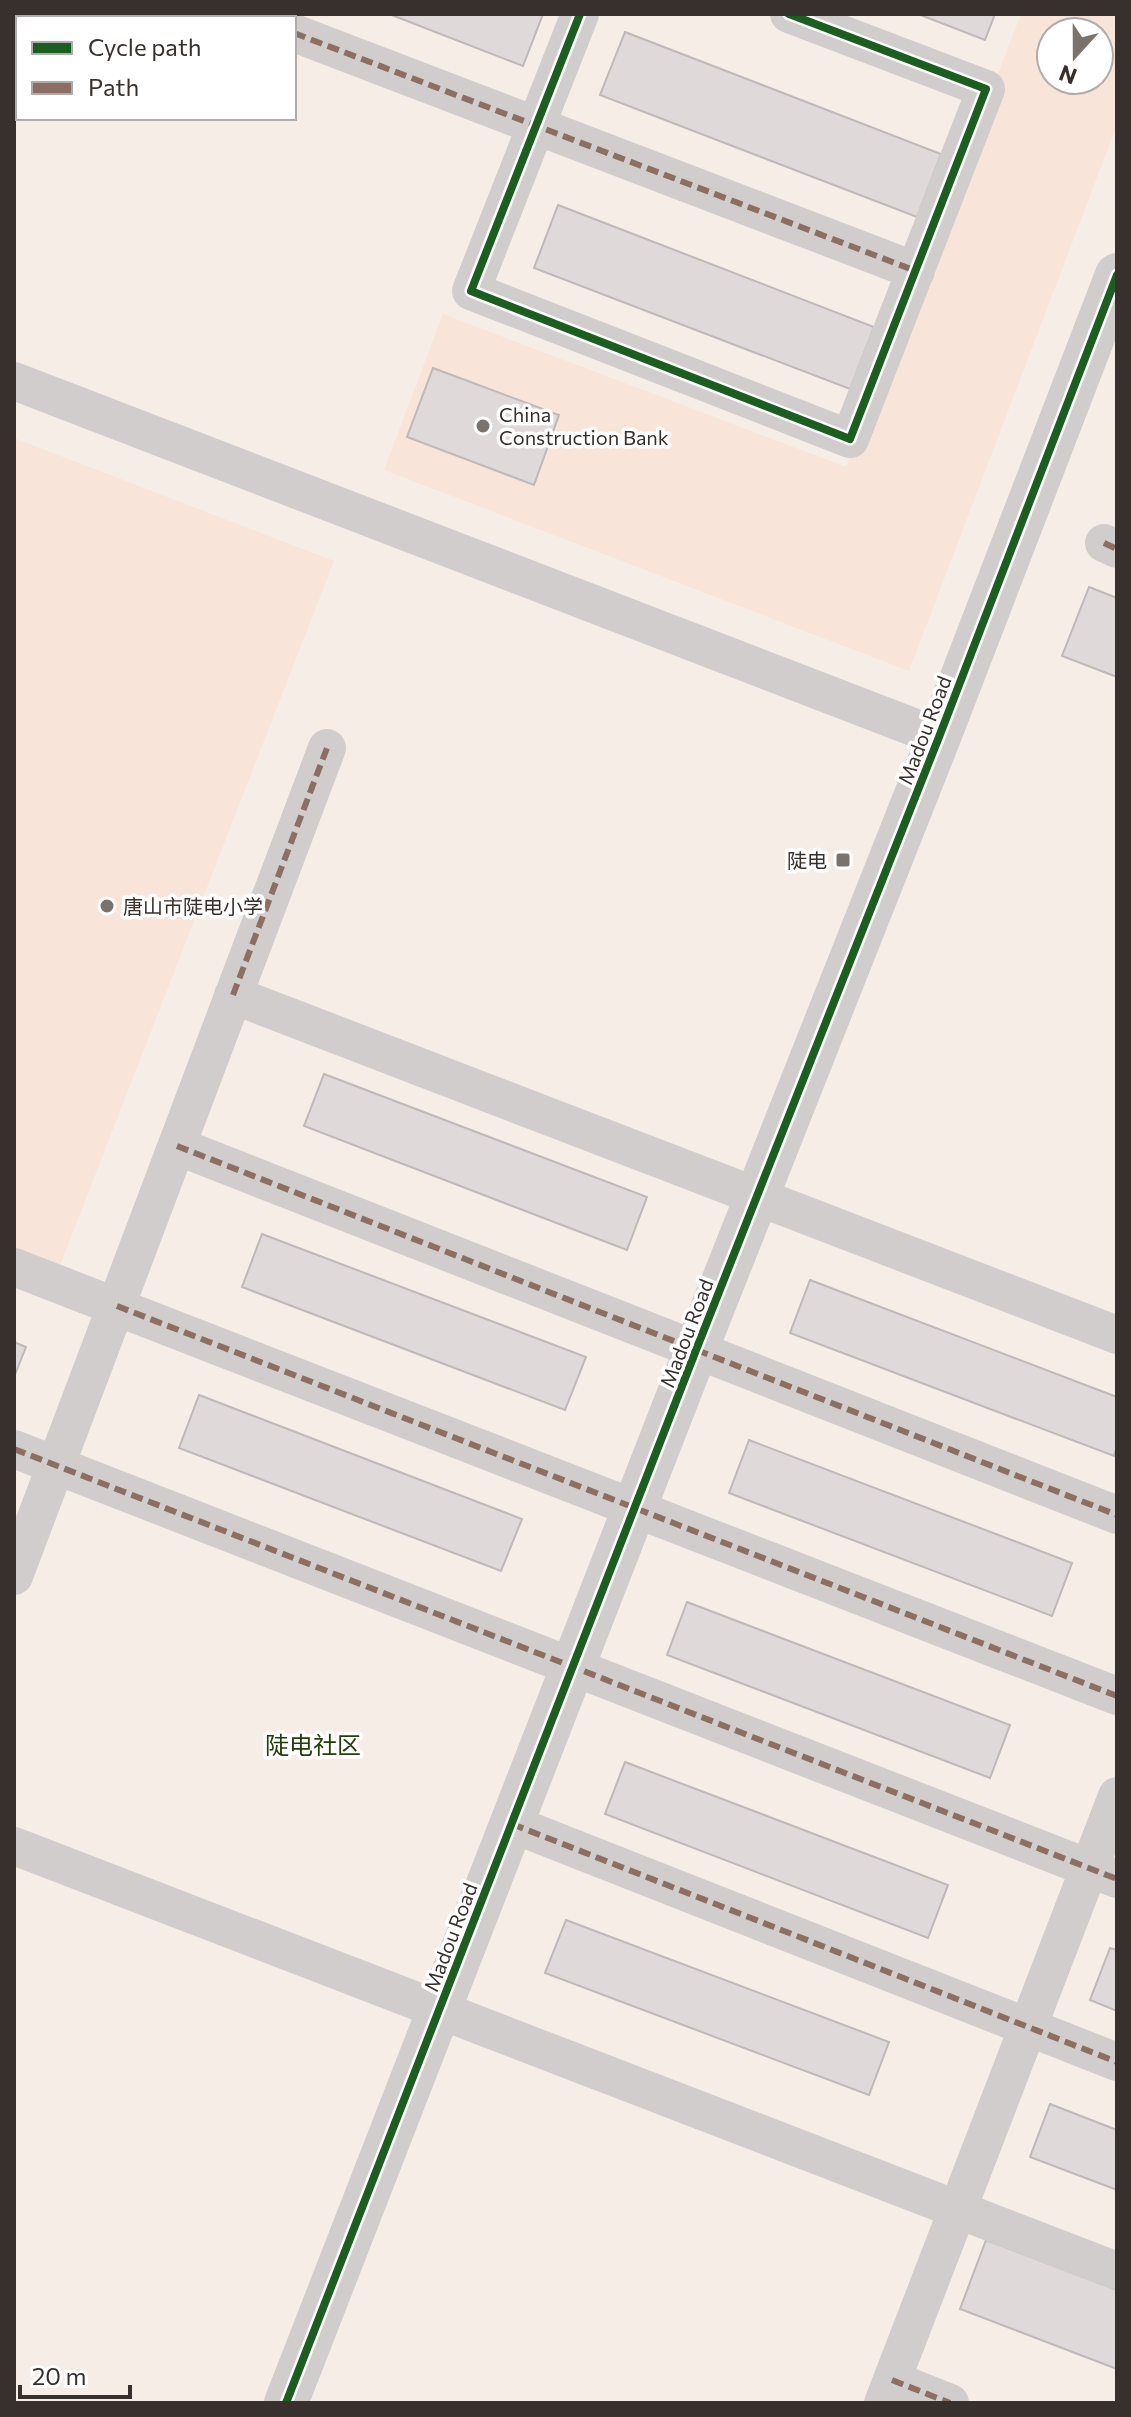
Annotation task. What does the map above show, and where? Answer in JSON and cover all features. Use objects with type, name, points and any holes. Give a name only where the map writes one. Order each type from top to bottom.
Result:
[{"type":"street","points":[[580,14],[471,291],[850,439],[986,89],[789,14]]},
{"type":"street","points":[[296,34],[916,271]]},
{"type":"street","name":"Madou Road","points":[[286,2403],[1117,275]]},
{"type":"street","points":[[14,381],[939,737]]},
{"type":"street","points":[[14,1576],[327,748]]},
{"type":"street","points":[[233,995],[1117,1335]]},
{"type":"street","points":[[177,1146],[1117,1515]]},
{"type":"street","points":[[14,1267],[1117,1696]]},
{"type":"street","points":[[14,1449],[1103,1874]]},
{"type":"street","points":[[950,2403],[887,2392],[1028,2027],[1103,1874],[1117,1796]]},
{"type":"street","points":[[512,1824],[1117,2062]]},
{"type":"street","points":[[14,1846],[1117,2271]]},
{"type":"shaded area","points":[[1021,14],[1117,14],[1117,125],[909,671],[384,470],[443,314],[846,467]]},
{"type":"shaded area","name":"唐山市陡电小学","points":[[14,438],[334,561],[59,1268],[14,1251]]},
{"type":"building","points":[[389,14],[543,14],[523,66]]},
{"type":"building","points":[[918,14],[995,14],[985,40]]},
{"type":"building","points":[[625,32],[941,154],[917,217],[600,95]]},
{"type":"building","points":[[558,205],[874,327],[850,389],[534,268]]},
{"type":"building","name":"China Construction Bank","points":[[433,368],[559,415],[534,485],[407,437]]},
{"type":"building","points":[[1089,587],[1117,598],[1117,677],[1062,656]]},
{"type":"building","points":[[324,1074],[647,1197],[627,1250],[304,1126]]},
{"type":"building","points":[[262,1234],[586,1357],[565,1410],[242,1287]]},
{"type":"building","points":[[810,1280],[1117,1397],[1117,1446],[1114,1456],[790,1333]]},
{"type":"building","points":[[14,1342],[26,1347],[14,1377]]},
{"type":"building","points":[[199,1395],[522,1519],[501,1571],[179,1448]]},
{"type":"building","points":[[749,1440],[1072,1563],[1052,1616],[729,1493]]},
{"type":"building","points":[[687,1602],[1010,1725],[990,1778],[667,1655]]},
{"type":"building","points":[[625,1762],[948,1885],[928,1938],[605,1814]]},
{"type":"building","points":[[566,1920],[889,2042],[869,2095],[545,1973]]},
{"type":"building","points":[[1110,1948],[1117,1950],[1117,2011],[1090,2000]]},
{"type":"building","points":[[1050,2104],[1117,2130],[1117,2190],[1030,2157]]},
{"type":"building","points":[[986,2240],[1117,2290],[1117,2369],[960,2309]]},
{"type":"marked path","points":[[243,14],[248,16]]},
{"type":"marked path","points":[[296,34],[916,271]]},
{"type":"marked path","points":[[1104,543],[1117,549]]},
{"type":"marked path","points":[[233,995],[327,748]]},
{"type":"marked path","points":[[177,1146],[1117,1515]]},
{"type":"marked path","points":[[117,1306],[1117,1696]]},
{"type":"marked path","points":[[14,1449],[1117,1879]]},
{"type":"marked path","points":[[512,1824],[1117,2062]]},
{"type":"marked path","points":[[892,2380],[950,2403]]},
{"type":"cycle path","points":[[580,14],[471,291],[850,439],[986,89],[789,14]]},
{"type":"cycle path","points":[[286,2403],[1117,275]]},
{"type":"place","name":"China Construction Bank","points":[[483,426]]},
{"type":"place","name":"陡电","points":[[843,860]]},
{"type":"place","name":"唐山市陡电小学","points":[[107,906]]},
{"type":"district","name":"陡电社区","points":[[313,1744]]}]
